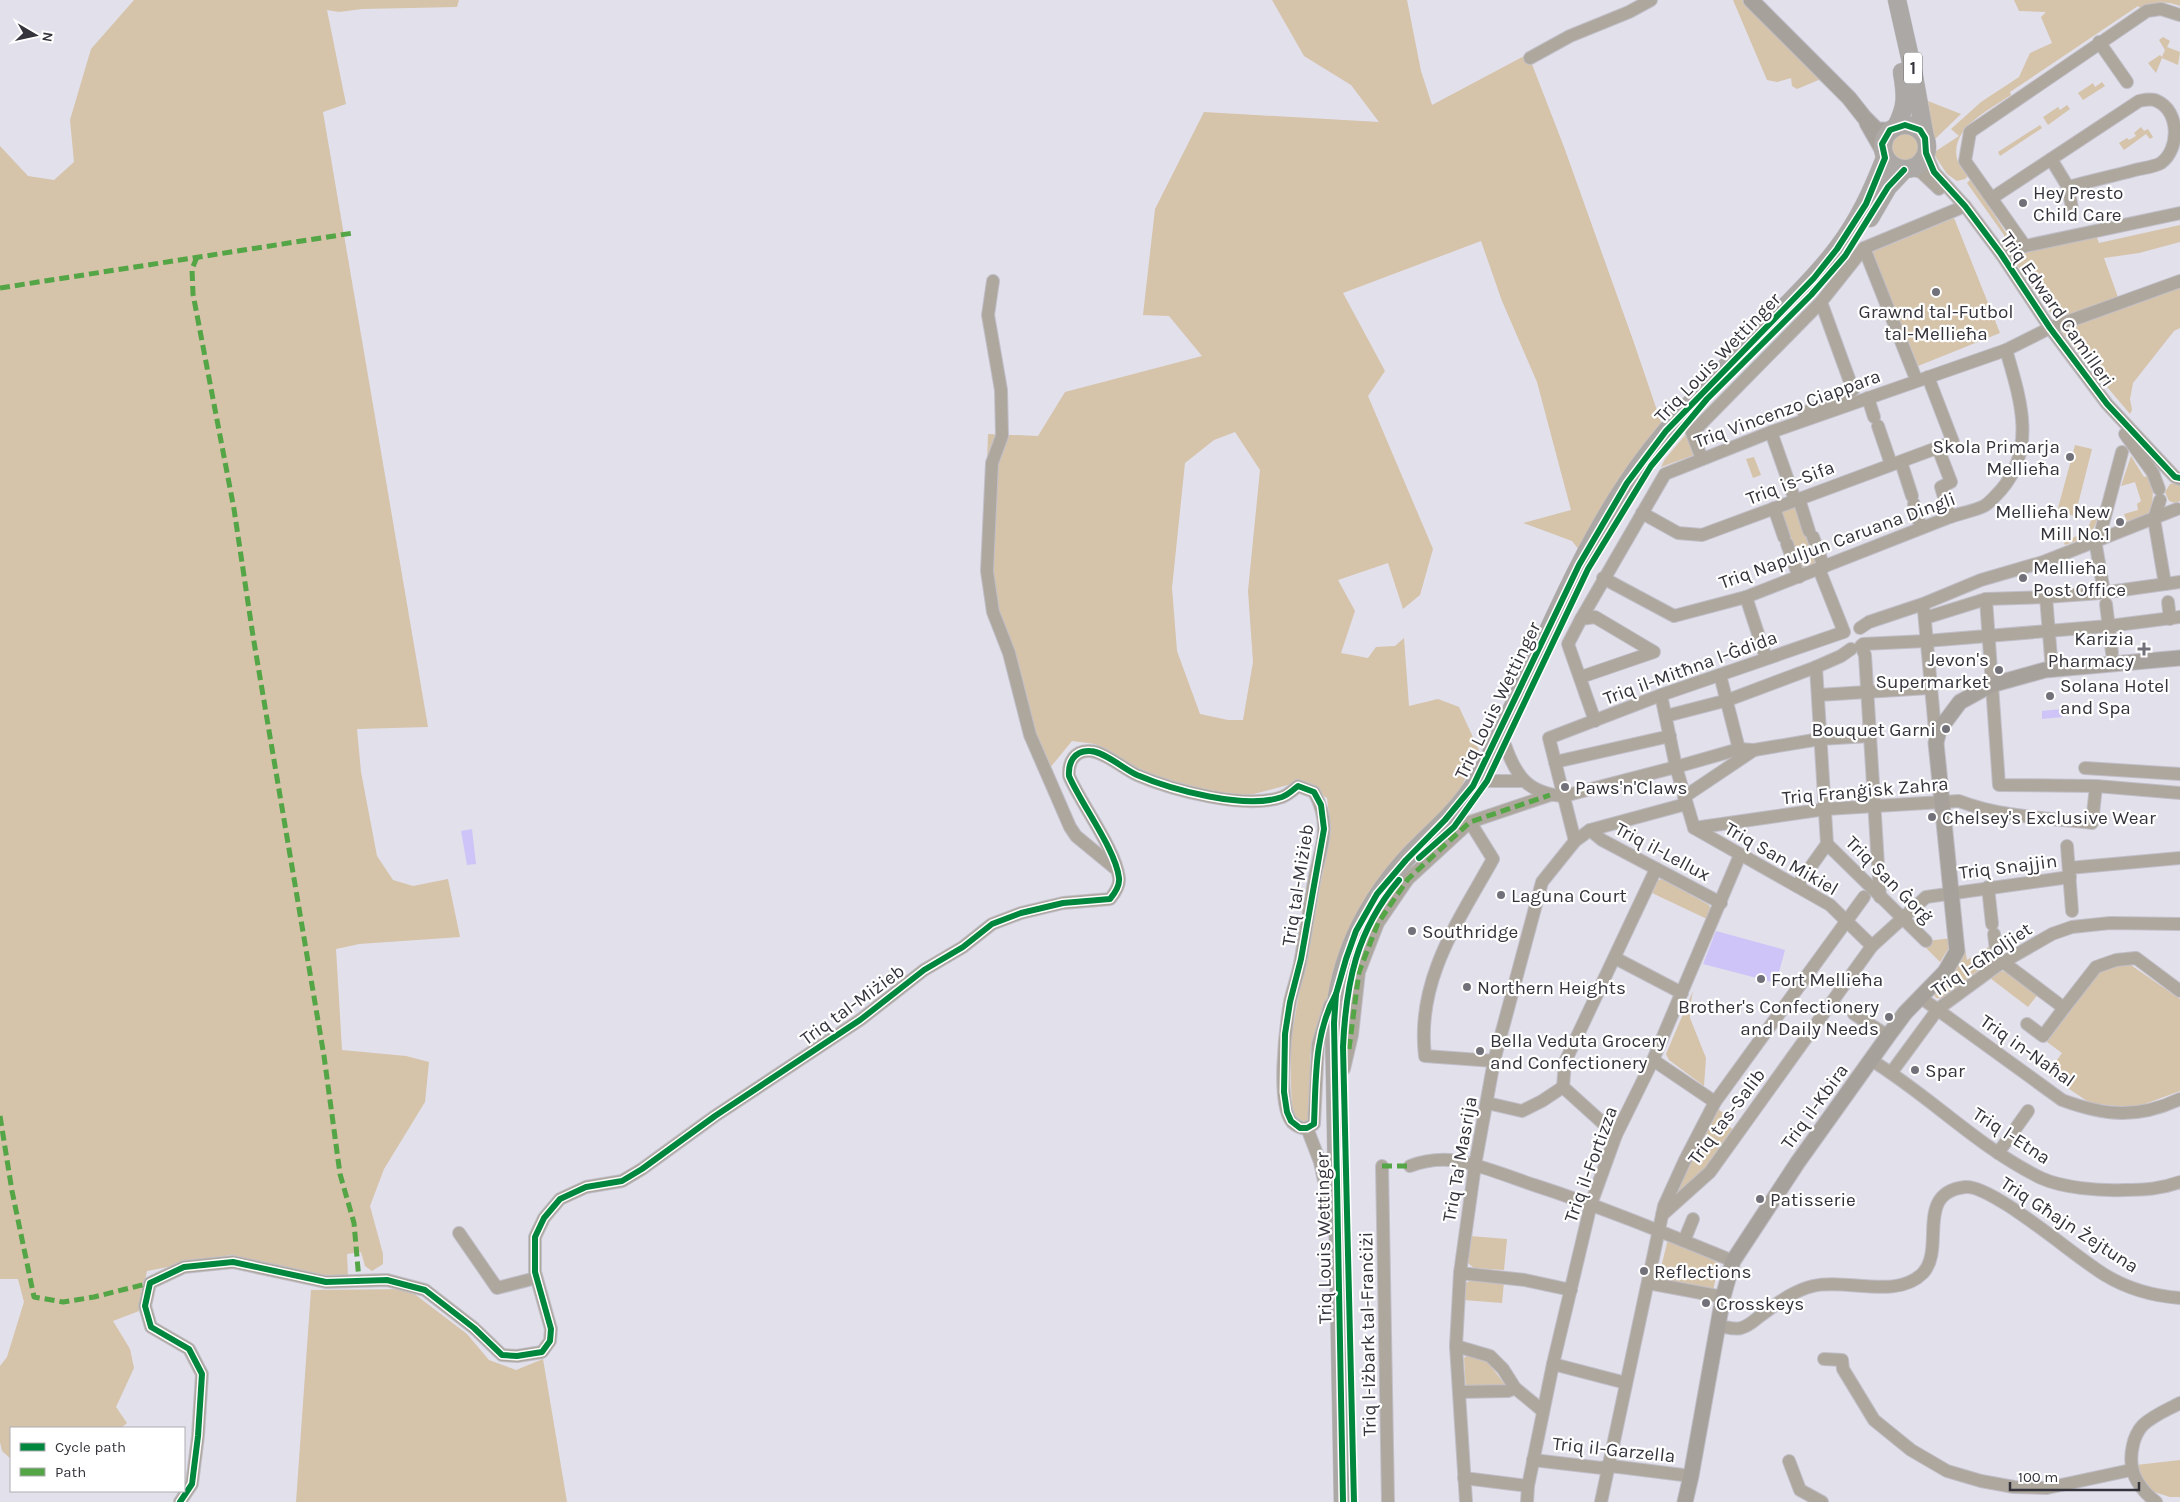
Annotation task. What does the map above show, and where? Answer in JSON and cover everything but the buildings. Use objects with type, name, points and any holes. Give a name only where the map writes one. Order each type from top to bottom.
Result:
[{"type":"highway","name":"1","points":[[1885,0],[1905,88],[1905,110],[1893,128]]},
{"type":"highway","name":"1","points":[[1897,0],[1913,71],[1925,145]]},
{"type":"highway","points":[[1905,124],[1913,126],[1925,145],[1922,161],[1907,169],[1896,168],[1884,155],[1882,144],[1893,128],[1905,124]]},
{"type":"highway","name":"Triq Louis Wettinger","points":[[1343,1502],[1335,1078],[1336,994],[1356,931],[1377,894],[1406,860],[1445,820],[1473,786],[1579,565],[1627,483],[1666,431],[1814,278],[1837,249],[1866,204],[1884,155]]},
{"type":"highway","name":"Triq Louis Wettinger","points":[[1354,1502],[1344,1069],[1346,998],[1359,948],[1376,914],[1396,883],[1413,863],[1454,826],[1487,781],[1588,569],[1651,466],[1707,399],[1811,295],[1845,256],[1888,188],[1907,169]]},
{"type":"main road","points":[[1751,0],[1849,98],[1877,130],[1893,128]]},
{"type":"main road","points":[[1864,117],[1884,155]]},
{"type":"main road","points":[[1936,743],[1939,730],[1960,702],[1991,685],[2052,670],[2180,658]]},
{"type":"main road","name":"Triq il-Kbira","points":[[1685,1502],[1723,1297],[1733,1261],[1795,1159],[1888,1036],[1945,972],[1957,951],[1936,743]]},
{"type":"street","points":[[1530,58],[1570,36],[1629,12],[1651,0]]},
{"type":"street","points":[[2026,246],[1964,161],[1970,132],[2147,11],[2161,9],[2180,15]]},
{"type":"street","points":[[2099,42],[2127,82]]},
{"type":"street","points":[[1992,198],[2139,101],[2155,99],[2166,105],[2174,115],[2177,126],[2177,144],[2173,152],[2160,164],[2068,187]]},
{"type":"street","name":"Triq Edward Camilleri","points":[[1925,145],[1934,172],[1965,206],[2001,254],[2050,328],[2107,404],[2128,439],[2153,473],[2159,494]]},
{"type":"street","points":[[2051,160],[2068,187],[2072,208]]},
{"type":"street","name":"Triq Edward Camilleri","points":[[1907,169],[1927,177],[1951,201],[1965,206]]},
{"type":"street","points":[[1702,459],[1692,433],[1821,302],[1864,248],[1965,206]]},
{"type":"street","points":[[2001,254],[2026,246],[2180,213]]},
{"type":"street","points":[[1864,248],[1914,374]]},
{"type":"street","points":[[993,281],[988,315],[1001,390],[1002,436],[992,463],[987,571],[993,612],[1008,653],[1030,735],[1070,827],[1076,836],[1116,869]]},
{"type":"street","name":"Triq Vincenzo Ciappara","points":[[1596,722],[1568,644],[1603,578],[1665,474],[1770,432],[2006,350],[2050,328],[2180,281]]},
{"type":"street","points":[[1800,415],[1853,390],[1821,302]]},
{"type":"street","name":"Triq Napuljun Caruana Dingli","points":[[1603,578],[1674,616],[1746,597],[1950,516],[1984,506],[2009,480],[2015,469],[2023,431],[2023,416],[2006,350]]},
{"type":"street","name":"Triq is-Sifa","points":[[1642,513],[1678,533],[1702,535],[1953,442],[1928,377]]},
{"type":"street","points":[[1868,398],[1876,422],[1913,500],[1921,528]]},
{"type":"street","name":"Triq Edward Camilleri","points":[[2107,404],[2179,478]]},
{"type":"street","points":[[1770,432],[1811,534],[1844,632],[1843,642],[1859,646],[2109,626],[2175,618],[2168,602]]},
{"type":"street","points":[[1938,448],[1951,482],[1941,487],[1950,516]]},
{"type":"street","points":[[2112,653],[2097,539],[2122,452]]},
{"type":"street","points":[[2165,584],[2154,519],[2159,494],[2164,482],[2179,478]]},
{"type":"street","points":[[2159,494],[2166,507],[2178,509]]},
{"type":"street","points":[[1774,508],[1798,577]]},
{"type":"street","points":[[1844,632],[1850,627],[1860,628],[1869,622],[1923,604],[1981,580],[2042,562],[2178,509]]},
{"type":"street","points":[[1925,618],[1986,599],[2105,598],[2180,582]]},
{"type":"street","points":[[1746,597],[1766,658]]},
{"type":"street","points":[[2046,597],[2052,670]]},
{"type":"street","points":[[1986,599],[1999,785],[2096,786],[2180,793]]},
{"type":"street","points":[[1923,604],[1929,688],[1936,743]]},
{"type":"street","points":[[1581,619],[1595,617],[1654,652],[1581,677]]},
{"type":"street","points":[[1666,716],[1728,700],[1842,656],[1859,646],[1864,634],[1860,628]]},
{"type":"street","name":"Triq il-Mitħna l-Ġdida","points":[[1555,762],[1549,738],[1596,722],[1661,695],[1844,632]]},
{"type":"street","points":[[1859,646],[1865,655],[1880,897]]},
{"type":"street","points":[[1797,886],[1827,844],[1816,667]]},
{"type":"street","points":[[1720,675],[1728,700],[1739,749]]},
{"type":"street","points":[[1818,695],[1929,688]]},
{"type":"street","points":[[1661,695],[1676,768],[1694,828]]},
{"type":"street","points":[[1575,841],[1555,762],[1670,736]]},
{"type":"street","points":[[1344,1069],[1352,1035],[1359,972],[1378,923],[1408,879],[1470,822],[1550,795],[1564,796],[1676,768],[1739,749],[1754,750],[1820,739],[1870,736]]},
{"type":"street","points":[[1505,745],[1513,767],[1523,781],[1550,795]]},
{"type":"street","points":[[1590,830],[1685,801],[1754,750]]},
{"type":"street","name":"Triq tal-Miżieb","points":[[180,1502],[192,1484],[198,1436],[202,1374],[189,1349],[151,1327],[145,1306],[150,1283],[184,1267],[232,1262],[326,1282],[388,1280],[424,1290],[474,1328],[502,1355],[517,1356],[542,1352],[550,1341],[551,1329],[549,1315],[536,1278],[534,1266],[535,1237],[544,1218],[560,1199],[586,1187],[622,1181],[642,1169],[715,1116],[860,1020],[924,970],[963,947],[992,924],[1021,913],[1063,903],[1110,899],[1117,891],[1119,879],[1111,853],[1070,776],[1068,766],[1071,759],[1084,751],[1096,752],[1138,775],[1214,797],[1244,801],[1264,800],[1284,797],[1298,786],[1314,792],[1321,805],[1324,828],[1301,959],[1290,1002],[1285,1034],[1284,1065],[1284,1092],[1287,1112],[1295,1125],[1300,1128],[1308,1128]]},
{"type":"street","points":[[2085,768],[2180,774]]},
{"type":"street","points":[[1487,781],[1523,781]]},
{"type":"street","name":"Triq Franġisk Zahra","points":[[1694,828],[1826,809],[1959,801],[1971,806],[2031,816],[2092,823],[2096,786]]},
{"type":"street","points":[[1470,822],[1493,858],[1442,950],[1426,1002],[1423,1041],[1425,1056],[1494,1061]]},
{"type":"street","name":"Triq San Mikiel","points":[[1694,828],[1830,905],[1872,946]]},
{"type":"street","name":"Triq Ta' Masrija","points":[[1466,1502],[1456,1346],[1460,1273],[1475,1165],[1494,1061],[1542,882],[1575,841],[1590,830]]},
{"type":"street","name":"Triq il-Lellux","points":[[1590,830],[1602,840],[1721,903]]},
{"type":"street","name":"Triq San Ġorġ","points":[[1827,844],[1902,919],[1926,940]]},
{"type":"street","points":[[2066,846],[2072,911]]},
{"type":"street","name":"Triq il-Fortizza","points":[[1527,1502],[1528,1486],[1553,1364],[1591,1204],[1616,1135],[1653,1060],[1740,855]]},
{"type":"street","name":"Triq Snajjin","points":[[1950,892],[1988,888],[2069,872],[2180,858]]},
{"type":"street","points":[[1563,1087],[1565,1062],[1656,869]]},
{"type":"street","points":[[1988,888],[1993,929],[2001,964],[2064,1008]]},
{"type":"street","name":"Triq tas-Salib","points":[[1662,1215],[1710,1172],[1872,946],[1926,897],[1950,892]]},
{"type":"street","points":[[1601,1502],[1664,1206],[1715,1102],[1820,956],[1848,922],[1864,897]]},
{"type":"street","name":"Triq l-Għoljiet","points":[[1891,1072],[1938,1010],[2001,964],[2052,934],[2072,927],[2110,922],[2180,924]]},
{"type":"street","points":[[1614,958],[1682,993]]},
{"type":"street","points":[[2027,1024],[2043,1036],[2096,967],[2116,960],[2136,958],[2180,991]]},
{"type":"street","points":[[1336,994],[1330,1006],[1318,1044],[1314,1124],[1308,1128],[1320,1162],[1328,1200],[1330,1227],[1339,1246]]},
{"type":"street","name":"Triq in-Naħal","points":[[1920,998],[2062,1100],[2089,1110],[2121,1114],[2155,1110],[2180,1099]]},
{"type":"street","points":[[1854,1014],[1888,1036]]},
{"type":"street","points":[[1653,1060],[1715,1102]]},
{"type":"street","name":"Triq l-Etna","points":[[1871,1060],[1891,1072],[1998,1153],[2043,1178],[2095,1191],[2160,1189],[2180,1182]]},
{"type":"street","points":[[1487,1103],[1522,1111],[1563,1087]]},
{"type":"street","points":[[1563,1087],[1616,1135]]},
{"type":"street","points":[[1998,1153],[2028,1111]]},
{"type":"street","points":[[1410,1166],[1427,1160],[1449,1160],[1475,1165],[1591,1204],[1660,1230],[1733,1261]]},
{"type":"street","name":"Triq l-Iżbark tal-Franċiżi","points":[[1382,1166],[1388,1502]]},
{"type":"street","name":"Triq Għajn Żejtuna","points":[[1719,1326],[1740,1328],[1748,1325],[1790,1294],[1814,1286],[1832,1284],[1897,1287],[1912,1282],[1923,1274],[1930,1264],[1933,1252],[1934,1214],[1938,1204],[1953,1189],[1967,1187],[1992,1194],[2105,1274],[2135,1289],[2157,1296],[2180,1298]]},
{"type":"street","points":[[1684,1241],[1694,1219]]},
{"type":"street","points":[[460,1233],[497,1288],[536,1278]]},
{"type":"street","points":[[1460,1273],[1525,1280],[1571,1290]]},
{"type":"street","points":[[1648,1283],[1723,1297]]},
{"type":"street","points":[[1456,1346],[1490,1356],[1503,1369],[1514,1388],[1543,1411]]},
{"type":"street","points":[[1824,1359],[1842,1360],[1843,1369],[1874,1420],[1911,1450],[1947,1471],[1981,1481],[2014,1487],[2047,1488],[2131,1470]]},
{"type":"street","points":[[1553,1364],[1626,1383]]},
{"type":"street","points":[[1459,1392],[1508,1391],[1514,1388]]},
{"type":"street","points":[[2156,1502],[2145,1493],[2131,1470],[2130,1456],[2134,1441],[2141,1427],[2153,1417],[2180,1403]]},
{"type":"street","name":"Triq il-Garzella","points":[[1533,1460],[1602,1468],[1608,1466],[1691,1476]]},
{"type":"street","points":[[1789,1461],[1799,1496],[1822,1502]]},
{"type":"street","points":[[1464,1478],[1528,1486]]},
{"type":"shaded area","points":[[134,0],[459,0],[457,7],[362,9],[339,12],[327,10],[346,104],[323,112],[428,727],[357,729],[361,772],[377,856],[393,880],[413,886],[448,879],[460,937],[359,944],[336,949],[342,1050],[406,1056],[429,1062],[425,1102],[384,1169],[370,1206],[383,1254],[383,1264],[372,1271],[365,1266],[361,1252],[347,1254],[348,1276],[328,1277],[230,1255],[147,1271],[139,1311],[113,1321],[130,1349],[134,1368],[116,1407],[127,1423],[122,1427],[10,1427],[10,1458],[2,1451],[0,1442],[0,1366],[7,1357],[24,1302],[18,1279],[0,1279],[0,146],[28,176],[54,180],[74,162],[70,120],[91,49]]},
{"type":"shaded area","points":[[1272,0],[1407,0],[1421,71],[1432,105],[1528,54],[1564,147],[1663,428],[1580,551],[1572,541],[1523,523],[1571,510],[1537,382],[1502,301],[1481,241],[1343,293],[1385,371],[1368,396],[1433,549],[1420,595],[1403,609],[1388,563],[1338,580],[1355,611],[1341,653],[1368,658],[1376,647],[1395,646],[1404,638],[1409,706],[1438,699],[1459,707],[1479,750],[1458,794],[1409,848],[1323,1013],[1310,1056],[1311,1122],[1302,1127],[1292,1118],[1290,1046],[1331,831],[1327,798],[1299,782],[1250,795],[1229,794],[1175,786],[1135,768],[1095,744],[1072,741],[1049,769],[983,585],[988,434],[1038,436],[1065,392],[1202,356],[1169,316],[1143,315],[1155,209],[1204,112],[1379,122],[1351,85],[1304,56]],"holes":[[[1235,432],[1260,470],[1248,591],[1253,662],[1243,720],[1228,720],[1200,714],[1177,651],[1172,588],[1185,463],[1214,440]]]},
{"type":"shaded area","points":[[1733,0],[1742,0],[1821,79],[1797,89],[1792,86],[1791,78],[1777,82],[1767,80]]},
{"type":"shaded area","points":[[2014,0],[2180,0],[2180,6],[2164,2],[2140,8],[2138,6],[2010,92],[2011,95],[1973,121],[1959,138],[1956,148],[1960,166],[1968,176],[1957,181],[1947,174],[1933,153],[1959,136],[1951,129],[1981,102],[2019,77],[2030,53],[2052,43],[2041,17],[2046,12],[2019,11]]},
{"type":"shaded area","points":[[2163,37],[2170,41],[2167,47],[2180,52],[2178,65],[2162,58],[2156,73],[2148,63],[2160,55],[2162,57],[2165,50],[2159,40]]},
{"type":"shaded area","points":[[2102,82],[2105,86],[2083,100],[2078,93],[2093,83],[2095,87]]},
{"type":"shaded area","points":[[1928,101],[1961,114],[1934,140]]},
{"type":"shaded area","points":[[2067,105],[2070,109],[2048,125],[2043,117],[2058,107],[2060,110]]},
{"type":"shaded area","points":[[2040,125],[2042,128],[2000,156],[1998,152]]},
{"type":"shaded area","points":[[2141,127],[2144,131],[2148,129],[2153,137],[2150,139],[2146,134],[2124,150],[2119,143],[2127,138],[2129,140],[2136,136],[2134,133]]},
{"type":"shaded area","points":[[1904,129],[1916,134],[1921,146],[1916,158],[1904,163],[1892,158],[1887,146],[1892,134]]},
{"type":"shaded area","points":[[1971,179],[2010,239],[2007,246],[2001,245],[1998,241],[2004,243],[2004,235],[1967,183]]},
{"type":"shaded area","name":"Grawnd tal-Futbol tal-Mellieħa","points":[[1954,218],[2000,333],[1918,366],[1872,252]]},
{"type":"shaded area","points":[[2180,225],[2180,242],[2139,253],[2104,258],[2119,300],[2057,322],[2012,258],[2012,255],[2096,235],[2099,243]]},
{"type":"shaded area","points":[[2180,287],[2180,328],[2174,331],[2133,383],[2130,399],[2132,410],[2130,414],[2060,331]]},
{"type":"shaded area","points":[[1686,434],[1691,438],[1697,454],[1661,467],[1665,459]]},
{"type":"shaded area","points":[[2075,445],[2092,449],[2075,516],[2057,512]]},
{"type":"shaded area","points":[[2131,456],[2144,477],[2147,476],[2153,488],[2152,512],[2128,524],[2124,514],[2138,510],[2137,504],[2141,501],[2135,482],[2121,486]]},
{"type":"shaded area","points":[[1754,457],[1761,475],[1753,478],[1746,459]]},
{"type":"shaded area","points":[[2170,484],[2180,484],[2180,501],[2175,503],[2169,501],[2165,492]]},
{"type":"shaded area","points":[[1798,505],[1819,562],[1801,569],[1780,512]]},
{"type":"shaded area","points":[[2092,518],[2097,519],[2093,530],[2089,534],[2065,545],[2063,541],[2086,533]]},
{"type":"shaded area","points":[[2062,709],[2063,717],[2042,719],[2042,711]]},
{"type":"shaded area","points":[[472,829],[476,864],[467,865],[461,831]]},
{"type":"shaded area","points":[[1662,879],[1709,905],[1711,910],[1707,919],[1652,893],[1658,880]]},
{"type":"shaded area","points":[[1716,931],[1785,950],[1776,983],[1703,964]]},
{"type":"shaded area","points":[[1963,937],[1967,960],[1992,945],[1993,958],[1944,999],[1936,998],[1934,989]]},
{"type":"shaded area","points":[[1952,938],[1950,946],[1940,962],[1923,945],[1927,941]]},
{"type":"shaded area","points":[[2125,961],[2180,999],[2180,1091],[2134,1108],[2090,1103],[2047,1074],[2062,1053],[2047,1042],[2097,972]]},
{"type":"shaded area","points":[[2000,971],[2008,972],[2039,993],[2028,1007],[1990,978]]},
{"type":"shaded area","points":[[1693,991],[1690,1018],[1706,1058],[1704,1086],[1669,1060],[1666,1054]]},
{"type":"shaded area","points":[[1718,1109],[1731,1119],[1727,1125],[1735,1131],[1711,1162],[1669,1205]]},
{"type":"shaded area","points":[[1470,1236],[1507,1239],[1504,1270],[1474,1268],[1468,1263]]},
{"type":"shaded area","points":[[1668,1239],[1719,1263],[1713,1291],[1658,1280]]},
{"type":"shaded area","points":[[1471,1280],[1504,1282],[1502,1303],[1464,1300],[1466,1283]]},
{"type":"shaded area","points":[[408,1289],[467,1334],[489,1360],[516,1370],[543,1359],[567,1502],[296,1502],[311,1290]]},
{"type":"shaded area","points":[[1469,1354],[1487,1361],[1506,1386],[1466,1391],[1464,1358]]},
{"type":"shaded area","points":[[2180,1460],[2180,1497],[2170,1497],[2148,1490],[2136,1465]]},
{"type":"marked path","points":[[0,288],[353,233]]},
{"type":"marked path","points":[[197,257],[192,269],[193,294],[234,509],[253,636],[324,1056],[340,1174],[354,1223],[359,1280]]},
{"type":"marked path","points":[[1349,1049],[1359,972],[1378,923],[1408,879],[1470,822],[1550,795]]},
{"type":"marked path","points":[[0,1116],[12,1191],[34,1297],[63,1302],[94,1297],[150,1283]]},
{"type":"marked path","points":[[1382,1166],[1410,1166]]},
{"type":"cycle path","points":[[1343,1502],[1334,1023],[1336,994],[1356,931],[1377,894],[1406,860],[1445,820],[1473,786],[1579,565],[1627,483],[1666,431],[1814,278],[1837,249],[1866,204],[1885,158],[1882,144],[1890,130],[1905,125],[1920,130],[1925,138],[1926,153],[1934,172],[1965,206],[2001,254],[2050,328],[2107,404],[2175,477],[2180,478]]},
{"type":"cycle path","points":[[1419,858],[1454,827],[1487,781],[1588,569],[1651,466],[1707,399],[1811,295],[1845,256],[1888,187],[1904,170]]},
{"type":"cycle path","points":[[180,1502],[192,1484],[198,1436],[202,1374],[189,1349],[151,1327],[145,1306],[150,1283],[184,1267],[233,1262],[326,1282],[387,1280],[425,1290],[474,1328],[502,1355],[517,1356],[542,1352],[550,1341],[551,1329],[535,1272],[535,1237],[544,1218],[560,1199],[586,1187],[622,1181],[642,1169],[715,1116],[860,1020],[924,970],[963,947],[992,924],[1021,913],[1063,903],[1110,899],[1119,884],[1112,854],[1069,776],[1073,758],[1084,751],[1101,754],[1137,775],[1169,787],[1230,800],[1267,800],[1284,796],[1298,786],[1314,792],[1321,805],[1324,829],[1301,959],[1290,1002],[1285,1034],[1284,1092],[1287,1112],[1291,1121],[1300,1128],[1307,1128],[1314,1124],[1316,1074],[1320,1041],[1329,1009],[1336,994]]},
{"type":"cycle path","points":[[1354,1502],[1343,1047],[1351,979],[1363,938],[1384,899],[1399,880]]},
{"type":"place","name":"Hey Presto Child Care","points":[[2023,203]]},
{"type":"place","name":"Grawnd tal-Futbol tal-Mellieħa","points":[[1936,292]]},
{"type":"place","name":"Skola Primarja Mellieħa","points":[[2070,457]]},
{"type":"place","name":"Mellieħa New Mill No.1","points":[[2120,522]]},
{"type":"place","name":"Mellieħa Post Office","points":[[2023,578]]},
{"type":"place","name":"Karizia Pharmacy","points":[[2144,649]]},
{"type":"place","name":"Jevon's Supermarket","points":[[1999,670]]},
{"type":"place","name":"Solana Hotel and Spa","points":[[2050,696]]},
{"type":"place","name":"Bouquet Garni","points":[[1946,729]]},
{"type":"place","name":"Paws'n'Claws","points":[[1565,787]]},
{"type":"place","name":"Chelsey's Exclusive Wear","points":[[1932,817]]},
{"type":"place","name":"Laguna Court","points":[[1501,895]]},
{"type":"place","name":"Southridge","points":[[1412,931]]},
{"type":"place","name":"Fort Mellieħa","points":[[1761,979]]},
{"type":"place","name":"Northern Heights","points":[[1467,987]]},
{"type":"place","name":"Brother's Confectionery and Daily Needs","points":[[1889,1017]]},
{"type":"place","name":"Bella Veduta Grocery and Confectionery","points":[[1480,1051]]},
{"type":"place","name":"Spar","points":[[1915,1070]]},
{"type":"place","name":"Patisserie","points":[[1760,1199]]},
{"type":"place","name":"Reflections","points":[[1644,1271]]},
{"type":"place","name":"Crosskeys","points":[[1706,1303]]}]
